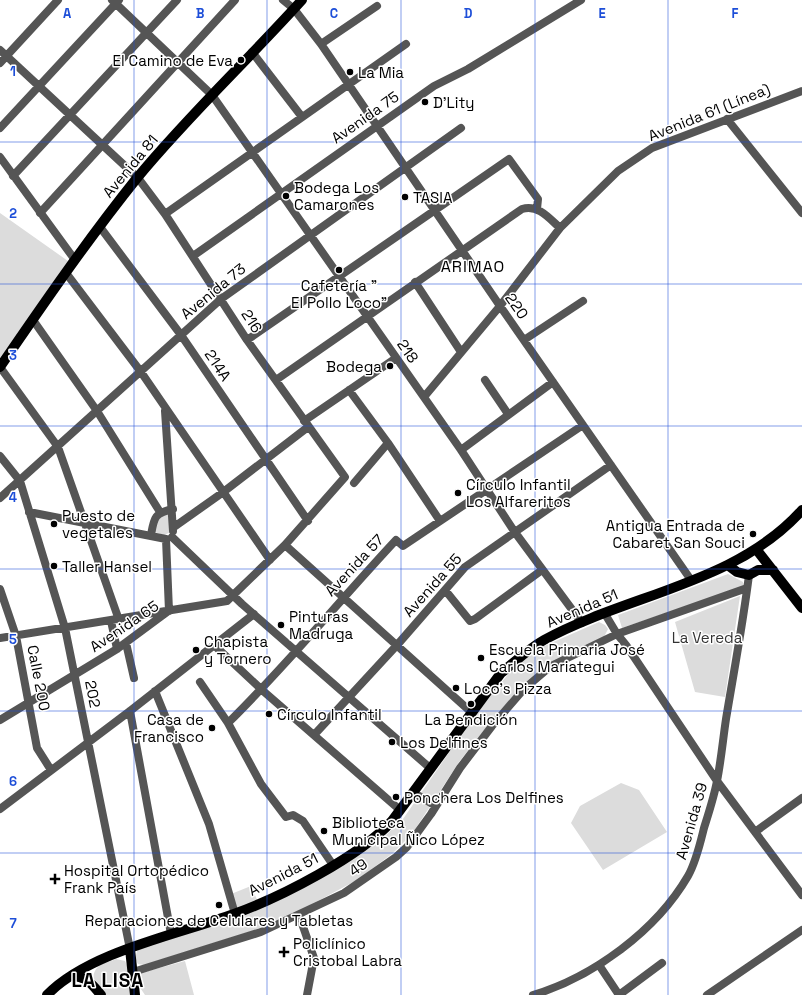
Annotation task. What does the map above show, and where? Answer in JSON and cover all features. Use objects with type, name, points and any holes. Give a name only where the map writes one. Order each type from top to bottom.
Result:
[{"type":"main road","name":"Avenida 81","points":[[0,367],[75,260],[138,178],[212,94],[302,0]]},
{"type":"main road","name":"Avenida 51","points":[[47,995],[65,979],[92,964],[171,934],[235,914],[292,888],[333,865],[380,834],[414,793],[430,768],[501,674],[521,656],[544,640],[582,623],[759,553],[802,510]]},
{"type":"main road","points":[[758,570],[759,553]]},
{"type":"main road","points":[[759,553],[802,608]]},
{"type":"main road","points":[[729,566],[737,572],[749,575],[758,570],[773,570]]},
{"type":"main road","points":[[130,949],[136,992]]},
{"type":"main road","points":[[115,955],[126,959],[132,972]]},
{"type":"main road","points":[[91,982],[92,964]]},
{"type":"main road","points":[[71,976],[78,976],[91,982],[101,995]]},
{"type":"street","points":[[0,64],[58,0]]},
{"type":"street","points":[[13,176],[71,116],[177,0]]},
{"type":"street","points":[[40,213],[103,146],[235,0]]},
{"type":"street","name":"220","points":[[283,0],[294,9],[321,44],[500,306],[691,580]]},
{"type":"street","name":"Avenida 75","points":[[193,256],[434,86],[468,69],[581,0]]},
{"type":"street","points":[[0,128],[39,87],[115,1]]},
{"type":"street","name":"218","points":[[115,1],[212,94],[461,450],[514,531],[582,623]]},
{"type":"street","points":[[321,44],[377,6]]},
{"type":"street","points":[[165,214],[406,44]]},
{"type":"street","name":"216","points":[[0,50],[138,178],[165,214],[247,340],[345,477]]},
{"type":"street","points":[[252,52],[302,117]]},
{"type":"street","name":"Avenida 61 (Línea)","points":[[424,397],[500,306],[560,228],[618,171],[652,148],[802,90]]},
{"type":"street","points":[[727,119],[802,213]]},
{"type":"street","name":"Avenida 73","points":[[0,498],[221,299],[461,128]]},
{"type":"street","points":[[0,157],[75,260]]},
{"type":"street","points":[[247,340],[509,159],[538,199],[533,208]]},
{"type":"street","points":[[276,380],[462,249],[522,209],[533,208],[560,228]]},
{"type":"street","name":"214A","points":[[100,227],[181,335],[308,521]]},
{"type":"street","points":[[66,273],[141,372],[222,493],[270,560]]},
{"type":"street","points":[[415,282],[461,352]]},
{"type":"street","points":[[524,340],[583,301]]},
{"type":"street","points":[[33,320],[97,411],[160,512]]},
{"type":"street","points":[[174,527],[265,460],[306,424],[350,390],[396,358]]},
{"type":"street","points":[[0,367],[58,446],[85,523],[115,620],[117,649]]},
{"type":"street","points":[[485,380],[508,414]]},
{"type":"street","points":[[461,450],[553,382]]},
{"type":"street","points":[[350,390],[388,443],[440,521]]},
{"type":"street","points":[[0,638],[169,611],[169,538],[174,527],[165,409]]},
{"type":"street","name":"Avenida 57","points":[[228,723],[262,690],[343,597],[396,540],[403,546],[583,425]]},
{"type":"street","points":[[354,482],[388,443]]},
{"type":"street","name":"202","points":[[0,456],[20,481],[65,628],[130,949]]},
{"type":"street","name":"Avenida 55","points":[[314,735],[398,644],[465,567],[514,531],[611,465]]},
{"type":"street","name":"Avenida 65","points":[[0,720],[117,649],[169,611],[227,601],[234,596],[308,521],[345,477]]},
{"type":"street","points":[[151,536],[153,520],[160,512],[173,509]]},
{"type":"street","points":[[29,512],[151,536],[169,538],[430,768]]},
{"type":"street","points":[[285,545],[398,644],[471,712]]},
{"type":"street","points":[[445,590],[470,621],[475,619],[542,570]]},
{"type":"street","name":"Avenida 39","points":[[533,995],[561,986],[599,965],[621,949],[648,925],[675,896],[689,875],[700,846],[717,781],[749,575]]},
{"type":"street","name":"49","points":[[132,972],[254,935],[344,893],[396,857],[407,847],[436,806],[460,768],[492,726],[524,689],[551,666],[613,636],[747,588]]},
{"type":"street","name":"Calle 200","points":[[0,589],[16,636],[37,748],[51,770]]},
{"type":"street","points":[[0,810],[51,770],[130,712],[254,614]]},
{"type":"street","points":[[605,614],[613,636],[626,645],[717,781],[802,895]]},
{"type":"street","points":[[126,643],[134,678]]},
{"type":"street","points":[[214,645],[262,690],[400,810]]},
{"type":"street","points":[[200,682],[228,723],[261,784],[286,817],[293,815],[303,821],[333,865]]},
{"type":"street","points":[[155,691],[209,824],[235,914]]},
{"type":"street","points":[[130,712],[171,934]]},
{"type":"street","points":[[414,793],[436,806]]},
{"type":"street","points":[[755,832],[802,798]]},
{"type":"street","points":[[299,915],[314,958],[306,995]]},
{"type":"street","points":[[707,995],[802,930]]},
{"type":"street","points":[[599,965],[619,995],[662,963]]},
{"type":"green space","points":[[0,213],[68,261],[0,358]]},
{"type":"green space","points":[[170,512],[171,532],[164,535],[154,532],[155,524],[160,516]]},
{"type":"green space","points":[[728,574],[743,582],[744,586],[622,628],[618,615]]},
{"type":"green space","name":"La Vereda","points":[[740,596],[725,697],[695,692],[675,622]]},
{"type":"green space","points":[[599,622],[605,625],[608,629],[604,637],[521,687],[491,721],[459,762],[412,834],[393,853],[357,880],[301,910],[255,930],[144,965],[138,964],[135,959],[137,951],[141,948],[332,872],[386,835],[403,819],[475,715],[514,667],[542,647]]},
{"type":"green space","points":[[621,783],[639,790],[667,832],[603,870],[571,823],[580,806]]},
{"type":"green space","points":[[251,886],[258,902],[237,910],[231,894]]},
{"type":"green space","points":[[116,959],[125,961],[128,967],[132,995],[106,995],[93,980],[95,971],[100,965]]},
{"type":"green space","points":[[185,961],[194,995],[145,995],[137,983],[137,974]]},
{"type":"place","name":"El Camino de Eva","points":[[241,60]]},
{"type":"place","name":"La Mia","points":[[350,72]]},
{"type":"place","name":"D'Lity","points":[[425,102]]},
{"type":"place","name":"Bodega Los Camarones","points":[[286,196]]},
{"type":"place","name":"TASIA","points":[[405,197]]},
{"type":"place","name":"Cafetería \" El Pollo Loco\"","points":[[339,270]]},
{"type":"place","name":"Bodega","points":[[390,366]]},
{"type":"place","name":"Círculo Infantil Los Alfareritos","points":[[458,493]]},
{"type":"place","name":"Puesto de vegetales","points":[[54,524]]},
{"type":"place","name":"Antigua Entrada de Cabaret San Souci","points":[[753,534]]},
{"type":"place","name":"Taller Hansel","points":[[54,566]]},
{"type":"place","name":"Pinturas Madruga","points":[[281,625]]},
{"type":"place","name":"Chapista y Tornero","points":[[196,650]]},
{"type":"place","name":"Escuela Primaria José Carlos Mariategui","points":[[481,658]]},
{"type":"place","name":"Loco's Pizza","points":[[456,688]]},
{"type":"place","name":"La Bendición","points":[[471,704]]},
{"type":"place","name":"Círculo Infantil","points":[[269,714]]},
{"type":"place","name":"Casa de Francisco","points":[[212,728]]},
{"type":"place","name":"Los Delfines","points":[[392,742]]},
{"type":"place","name":"Ponchera Los Delfines","points":[[396,797]]},
{"type":"place","name":"Biblioteca Municipal Ñico López","points":[[324,831]]},
{"type":"place","name":"Hospital Ortopédico Frank País","points":[[55,879]]},
{"type":"place","name":"Reparaciones de Celulares y Tabletas","points":[[219,905]]},
{"type":"place","name":"Policlínico Cristobal Labra","points":[[284,952]]},
{"type":"district","name":"ARIMAO","points":[[473,266]]},
{"type":"district","name":"LA LISA","points":[[108,980]]}]
